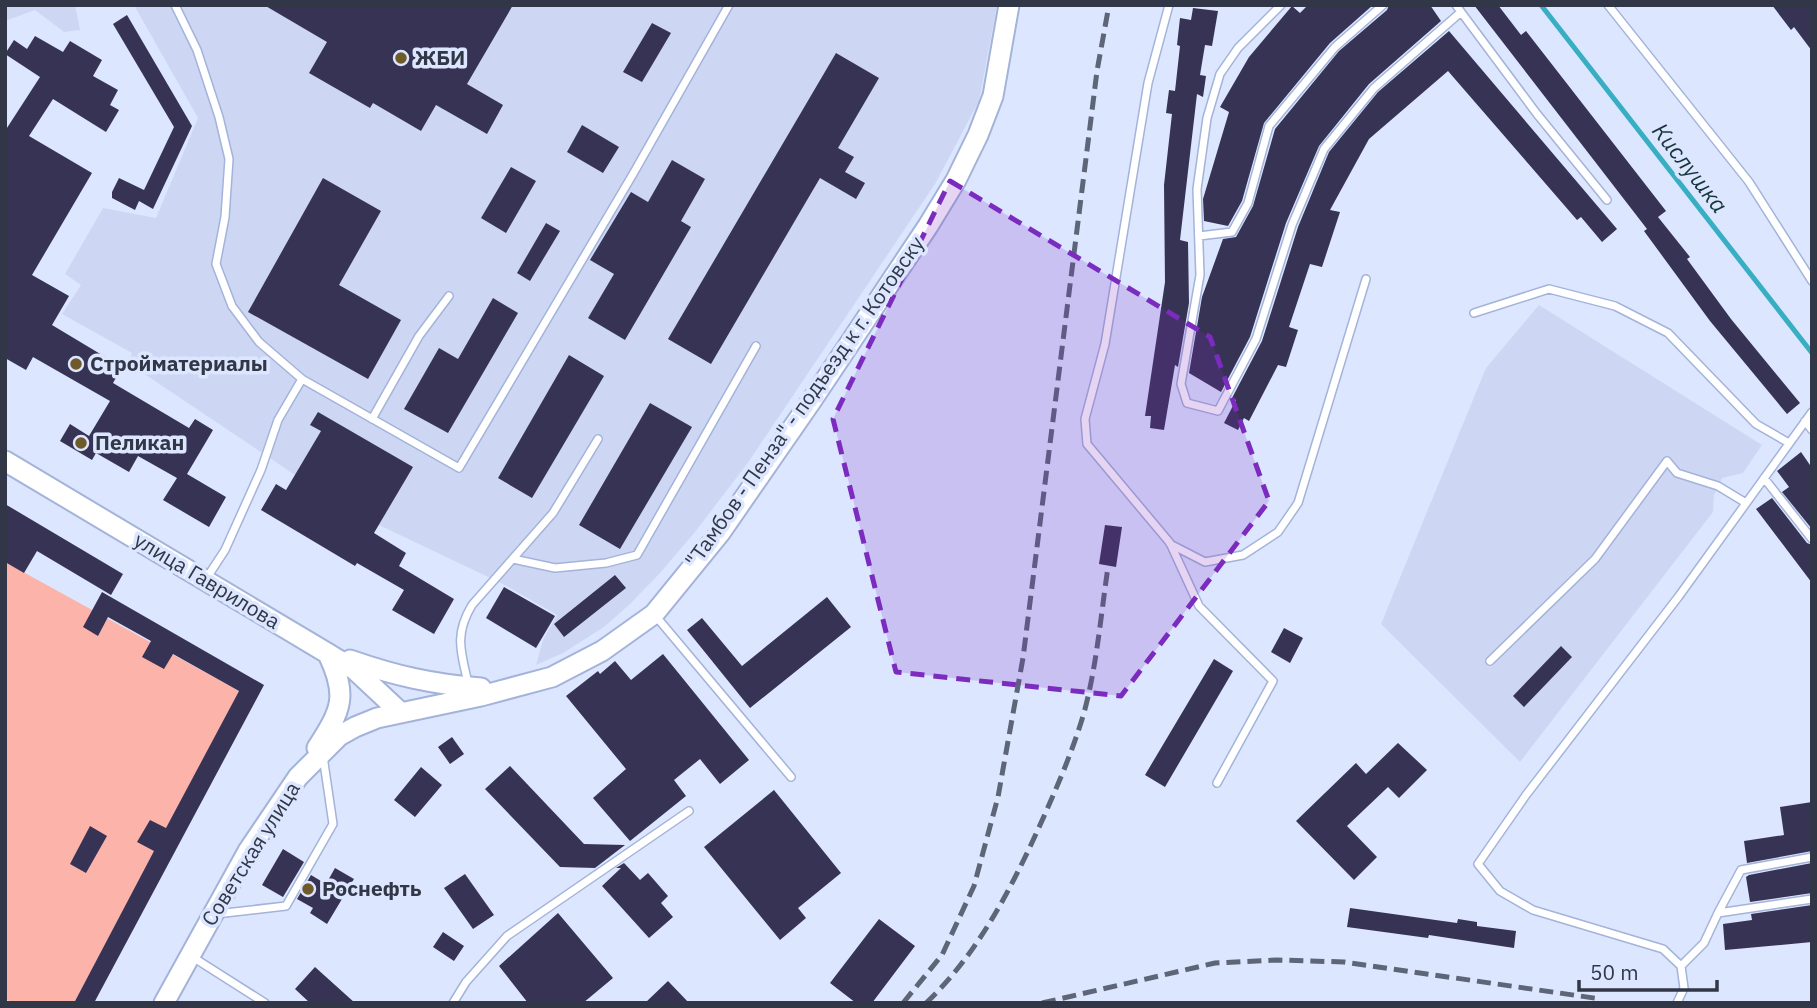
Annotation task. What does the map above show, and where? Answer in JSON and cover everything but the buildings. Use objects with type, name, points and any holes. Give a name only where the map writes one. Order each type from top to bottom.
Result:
[{"type":"main road","name":"\"Тамбов - Пенза\" - подъезд к г. Котовску","points":[[400,712],[552,677],[602,652],[654,614],[720,533],[812,400],[956,180],[993,96],[1009,5]]},
{"type":"main road","name":"улица Гаврилова","points":[[5,461],[355,670],[400,712]]},
{"type":"main road","points":[[327,653],[396,676],[439,685],[503,690]]},
{"type":"main road","points":[[298,777],[334,720],[341,697],[339,678],[327,653]]},
{"type":"main road","name":"Советская улица","points":[[164,1003],[248,851],[298,777],[322,751],[355,727],[400,712]]},
{"type":"lane","points":[[720,5],[724,15]]},
{"type":"lane","points":[[177,7],[197,51],[219,117],[229,159],[225,218],[216,264],[232,306],[259,342],[302,379],[459,468],[633,174],[729,5]]},
{"type":"lane","points":[[1168,5],[1148,83],[1105,344],[1085,419],[1087,444],[1170,543],[1199,606],[1273,681],[1217,783]]},
{"type":"lane","points":[[1281,5],[1238,48],[1220,74],[1207,118],[1197,189],[1200,275],[1181,384],[1187,403],[1218,411],[1256,339],[1292,225],[1324,149],[1374,88],[1459,9],[1537,114],[1607,200]]},
{"type":"lane","points":[[1199,236],[1233,232],[1248,203],[1269,126],[1335,47],[1383,5]]},
{"type":"lane","points":[[1608,5],[1749,182],[1812,281]]},
{"type":"lane","points":[[1170,543],[1205,562],[1243,555],[1279,532],[1298,503],[1366,279]]},
{"type":"lane","points":[[1475,313],[1549,289],[1615,306],[1668,333],[1756,424],[1789,443]]},
{"type":"lane","points":[[372,419],[419,336],[449,296]]},
{"type":"lane","points":[[513,559],[555,568],[606,563],[637,555],[756,346]]},
{"type":"lane","points":[[205,580],[225,550],[261,470],[278,421],[302,379]]},
{"type":"lane","points":[[1676,1003],[1684,988],[1681,966],[1663,949],[1533,910],[1500,891],[1478,864],[1526,795],[1679,596],[1812,412]]},
{"type":"lane","points":[[1805,421],[1812,430]]},
{"type":"lane","points":[[469,688],[460,630],[472,606],[553,513],[598,439]]},
{"type":"lane","points":[[1490,661],[1595,559],[1667,461],[1677,474],[1718,486],[1746,503]]},
{"type":"lane","points":[[1764,478],[1812,539]]},
{"type":"lane","points":[[654,614],[791,778]]},
{"type":"lane","points":[[212,915],[286,906],[333,824],[322,751]]},
{"type":"lane","points":[[453,1003],[466,982],[508,936],[689,811]]},
{"type":"lane","points":[[1681,966],[1704,943],[1741,870],[1812,858]]},
{"type":"lane","points":[[1718,913],[1812,899]]},
{"type":"lane","points":[[190,956],[265,1003]]},
{"type":"highlighted area","points":[[950,181],[1210,337],[1269,501],[1121,696],[896,672],[833,419]]},
{"type":"shaded area","points":[[5,5],[75,5],[80,30],[64,32],[35,10],[5,21]]},
{"type":"shaded area","points":[[134,5],[997,5],[979,101],[935,184],[747,464],[695,532],[629,605],[604,627],[563,653],[536,665],[543,640],[557,615],[503,584],[379,525],[295,475],[128,363],[132,353],[62,314],[81,285],[65,274],[103,208],[156,218],[198,118]]},
{"type":"shaded area","points":[[1539,305],[1762,445],[1743,473],[1722,478],[1714,495],[1713,512],[1520,762],[1381,624],[1486,368]]},
{"type":"shaded area","points":[[5,562],[239,691],[74,1003],[12,1003],[5,998]]},
{"type":"waterway","name":"Кислушка","points":[[1541,5],[1812,353]]},
{"type":"railway","points":[[903,1003],[942,955],[974,886],[998,797],[1023,658],[1097,71],[1109,5]]},
{"type":"railway","points":[[926,1003],[964,961],[995,914],[1009,890],[1062,775],[1077,736],[1089,692],[1108,567]]},
{"type":"railway","points":[[1042,1003],[1215,963],[1277,960],[1344,962],[1601,999]]},
{"type":"place","name":"ЖБИ","points":[[401,58]]},
{"type":"place","name":"Стройматериалы","points":[[76,364]]},
{"type":"place","name":"Пеликан","points":[[81,443]]},
{"type":"place","name":"Роснефть","points":[[308,889]]}]
